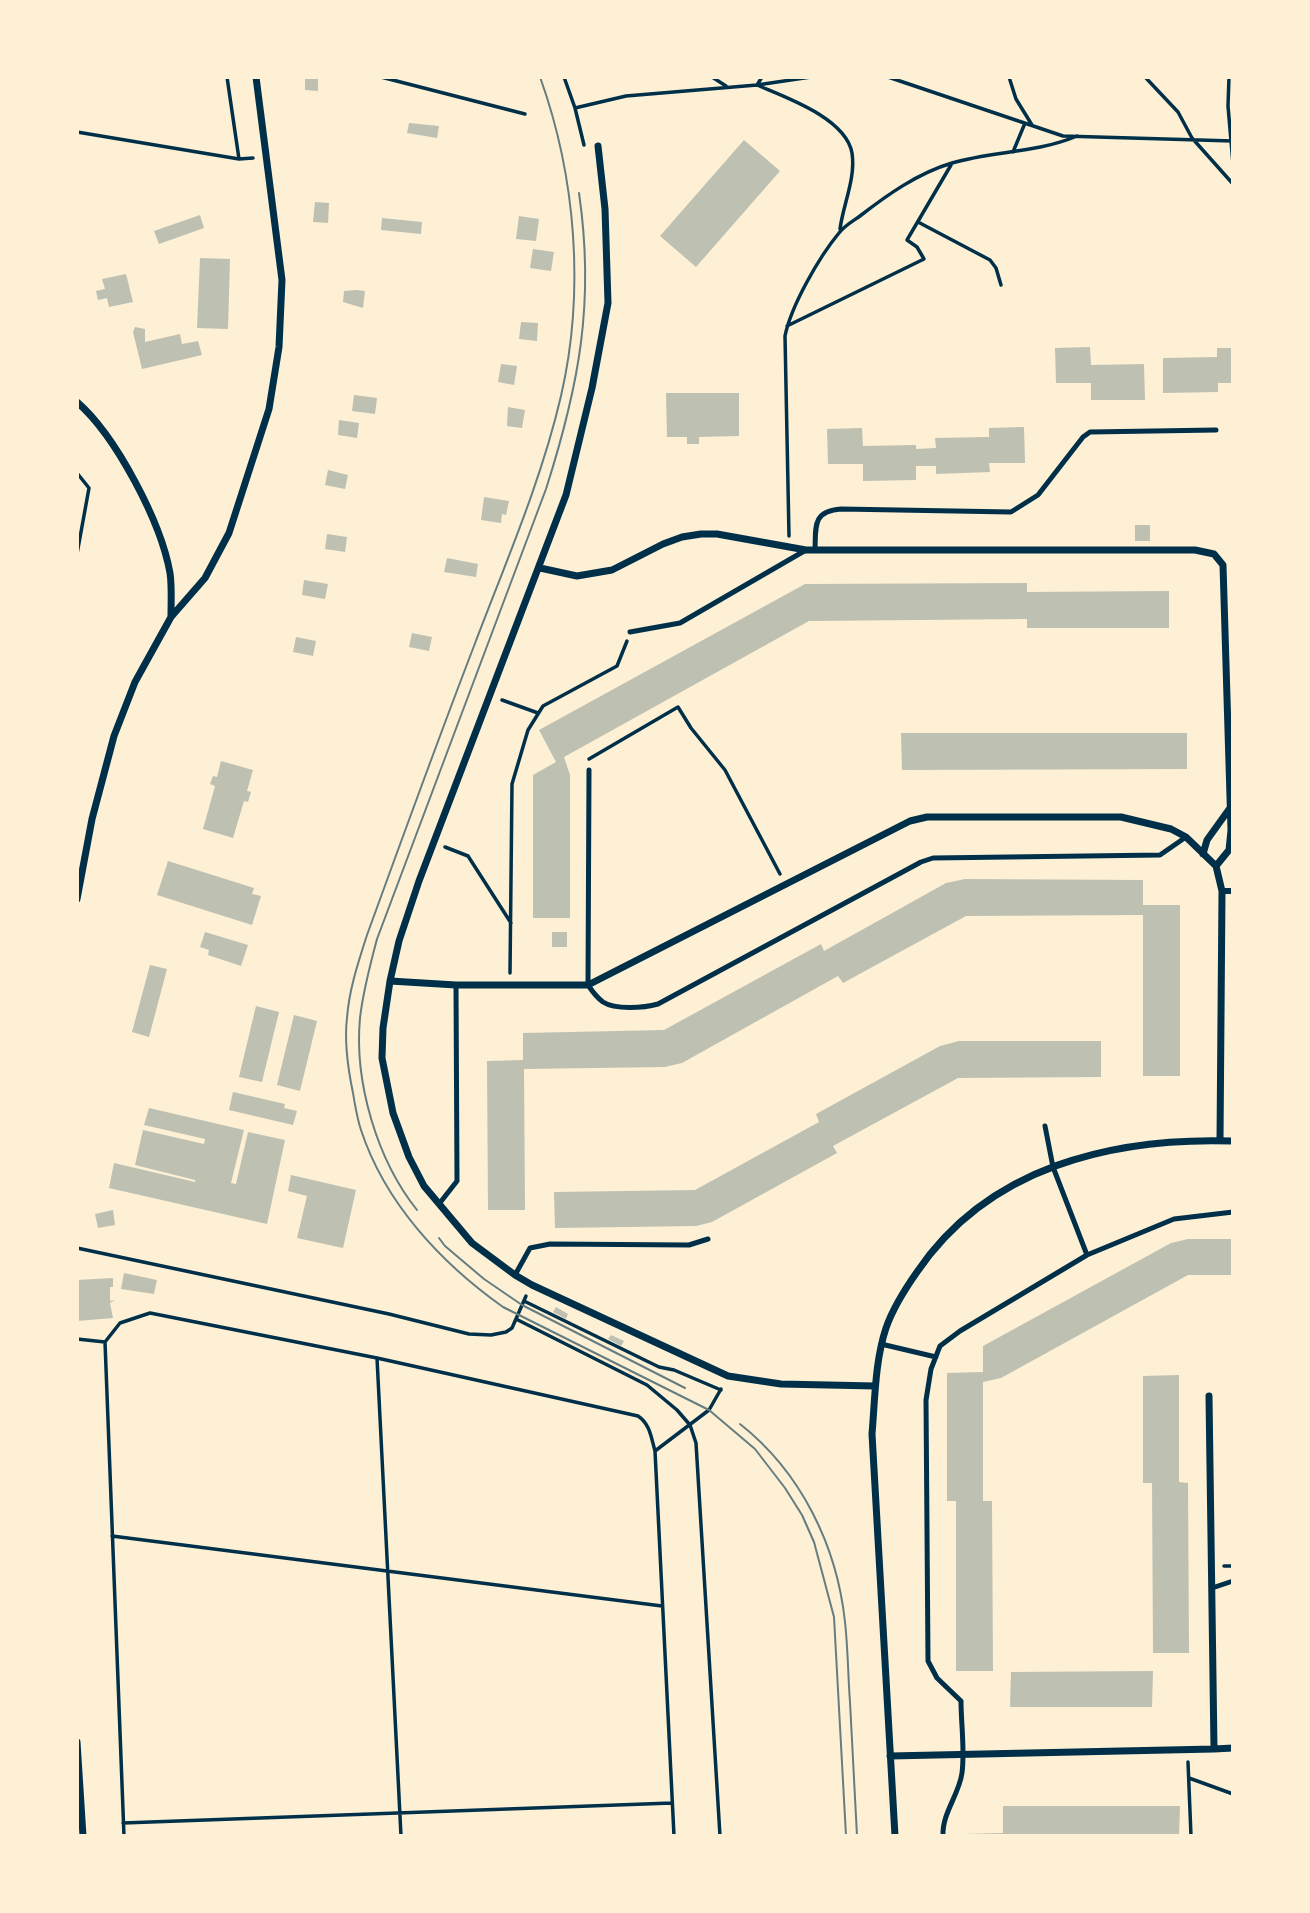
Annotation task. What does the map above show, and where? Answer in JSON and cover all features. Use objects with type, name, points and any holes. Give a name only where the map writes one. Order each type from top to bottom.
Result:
[{"type":"street","points":[[77,899],[92,819],[114,736],[135,682],[171,617],[205,578],[229,533],[269,409],[279,347],[282,280],[256,77]]},
{"type":"street","points":[[598,146],[605,209],[608,303],[592,388],[566,495],[399,941],[383,1028],[383,1058],[391,1102],[409,1157],[424,1186],[472,1243],[516,1275],[729,1376],[781,1384],[875,1387]]},
{"type":"street","points":[[77,402],[87,411],[128,468],[156,529],[170,573],[171,617]]},
{"type":"street","points":[[540,568],[577,576],[612,570],[663,544],[701,534],[717,534],[806,550],[1195,550],[1213,554],[1223,565],[1231,807],[1229,850],[1216,866]]},
{"type":"street","points":[[1203,854],[1207,839],[1231,807]]},
{"type":"street","points":[[390,981],[456,985],[588,985],[910,821],[927,817],[1121,817],[1171,829],[1186,837],[1216,866],[1222,891],[1220,1140]]},
{"type":"street","points":[[1222,891],[1233,891]]},
{"type":"street","points":[[895,1836],[872,1434],[875,1387],[881,1344],[887,1325],[908,1285],[933,1248],[952,1228],[997,1193],[1023,1178],[1053,1167],[1134,1146],[1233,1141]]},
{"type":"street","points":[[1209,1396],[1214,1749]]},
{"type":"street","points":[[77,1742],[83,1836]]},
{"type":"street","points":[[890,1756],[1233,1748]]},
{"type":"lane","points":[[815,550],[816,524],[826,511],[1011,512],[1038,495],[1090,432],[1216,430]]},
{"type":"lane","points":[[630,632],[680,623],[806,550]]},
{"type":"lane","points":[[589,770],[588,985],[604,1004],[658,1004],[933,858],[1160,855],[1186,837]]},
{"type":"lane","points":[[439,1204],[457,1181],[456,985]]},
{"type":"lane","points":[[1045,1126],[1053,1167],[1087,1255]]},
{"type":"lane","points":[[943,1836],[948,1812],[962,1773],[962,1754],[961,1701],[937,1678],[928,1661],[926,1400],[940,1346],[960,1331],[1087,1255],[1174,1219],[1233,1212]]},
{"type":"lane","points":[[516,1275],[530,1248],[550,1244],[689,1245],[708,1239]]},
{"type":"lane","points":[[881,1344],[936,1357]]},
{"type":"lane","points":[[1212,1588],[1233,1581]]},
{"type":"path","points":[[227,77],[239,159]]},
{"type":"path","points":[[380,77],[525,114]]},
{"type":"path","points":[[564,77],[584,146],[598,146]]},
{"type":"path","points":[[712,77],[728,87]]},
{"type":"path","points":[[757,85],[762,77]]},
{"type":"path","points":[[575,108],[625,96],[757,85],[811,77]]},
{"type":"path","points":[[888,77],[1063,136],[1232,141]]},
{"type":"path","points":[[1009,77],[1016,99],[1033,126]]},
{"type":"path","points":[[1145,77],[1178,112],[1192,138],[1233,184]]},
{"type":"path","points":[[1229,77],[1228,106],[1233,164]]},
{"type":"path","points":[[757,85],[814,110],[842,135],[852,152],[851,174],[840,231]]},
{"type":"path","points":[[1013,152],[1025,123]]},
{"type":"path","points":[[77,132],[239,159],[265,157]]},
{"type":"path","points":[[789,548],[785,336],[800,294],[840,231],[890,194],[923,175],[952,163],[1013,152],[1077,136]]},
{"type":"path","points":[[787,326],[924,259],[917,247],[907,240],[952,163]]},
{"type":"path","points":[[918,222],[990,260],[996,268],[1001,285]]},
{"type":"path","points":[[77,473],[89,488],[77,554]]},
{"type":"path","points":[[510,985],[512,784],[528,730],[543,706],[617,666],[630,632]]},
{"type":"path","points":[[490,696],[539,713]]},
{"type":"path","points":[[589,770],[589,757],[678,707],[725,771],[786,885]]},
{"type":"path","points":[[434,842],[468,856],[511,923]]},
{"type":"path","points":[[77,1248],[389,1314],[468,1334],[491,1335],[512,1328],[532,1284]]},
{"type":"path","points":[[524,1301],[659,1367],[674,1370],[721,1390]]},
{"type":"path","points":[[124,1836],[105,1342],[120,1323],[150,1312],[377,1358],[638,1416],[648,1427],[655,1451],[674,1836]]},
{"type":"path","points":[[516,1319],[647,1385],[677,1410],[690,1425],[696,1443],[720,1836]]},
{"type":"path","points":[[77,1339],[105,1342]]},
{"type":"path","points":[[377,1358],[401,1836]]},
{"type":"path","points":[[655,1451],[709,1410],[729,1376]]},
{"type":"path","points":[[112,1536],[662,1606]]},
{"type":"path","points":[[1187,1749],[1191,1836]]},
{"type":"path","points":[[1188,1778],[1233,1794]]},
{"type":"path","points":[[123,1823],[672,1803]]},
{"type":"building","points":[[305,79],[318,79],[318,91],[305,90]]},
{"type":"building","points":[[409,123],[439,126],[437,138],[407,133]]},
{"type":"building","points":[[744,140],[780,171],[696,267],[660,236]]},
{"type":"building","points":[[315,202],[329,203],[328,223],[313,222]]},
{"type":"building","points":[[200,215],[204,228],[159,244],[154,231]]},
{"type":"building","points":[[519,216],[539,219],[536,241],[516,239]]},
{"type":"building","points":[[382,218],[422,222],[421,234],[381,230]]},
{"type":"building","points":[[533,249],[554,252],[551,271],[530,268]]},
{"type":"building","points":[[200,258],[230,259],[228,329],[197,328]]},
{"type":"building","points":[[126,274],[133,302],[109,307],[107,298],[98,300],[96,291],[105,289],[102,279]]},
{"type":"building","points":[[344,291],[365,291],[363,308],[343,302]]},
{"type":"building","points":[[521,322],[538,323],[537,341],[519,339]]},
{"type":"building","points":[[135,327],[145,329],[145,342],[180,334],[182,344],[198,341],[202,355],[142,369],[133,332]]},
{"type":"building","points":[[1090,347],[1091,365],[1144,364],[1145,400],[1091,400],[1091,383],[1056,383],[1055,348]]},
{"type":"building","points":[[1217,348],[1233,348],[1233,383],[1218,383],[1218,392],[1163,393],[1163,358],[1217,357]]},
{"type":"building","points":[[501,364],[517,366],[514,385],[498,382]]},
{"type":"building","points":[[666,393],[739,393],[739,436],[699,437],[699,444],[687,444],[687,437],[667,437]]},
{"type":"building","points":[[354,395],[377,398],[375,414],[352,411]]},
{"type":"building","points":[[508,407],[525,410],[522,428],[507,426]]},
{"type":"building","points":[[339,420],[359,423],[357,438],[338,435]]},
{"type":"building","points":[[1024,427],[1025,463],[989,463],[990,472],[936,474],[936,466],[916,466],[916,480],[863,481],[863,464],[828,464],[827,429],[862,428],[863,446],[916,445],[916,449],[936,448],[935,438],[989,437],[989,428]]},
{"type":"building","points":[[328,470],[348,475],[345,489],[325,485]]},
{"type":"building","points":[[484,497],[509,501],[506,515],[502,514],[501,523],[481,520]]},
{"type":"building","points":[[1135,525],[1150,525],[1150,541],[1135,541]]},
{"type":"building","points":[[327,534],[347,537],[345,552],[325,549]]},
{"type":"building","points":[[447,558],[478,564],[476,577],[444,572]]},
{"type":"building","points":[[304,580],[328,584],[325,599],[302,595]]},
{"type":"building","points":[[1027,583],[1027,592],[1169,591],[1169,628],[1027,628],[1027,619],[809,621],[564,757],[570,775],[570,918],[533,918],[533,775],[556,762],[539,730],[805,584]]},
{"type":"building","points":[[412,633],[432,637],[429,651],[409,647]]},
{"type":"building","points":[[296,637],[316,641],[313,656],[293,652]]},
{"type":"building","points":[[901,733],[1187,733],[1187,769],[902,770]]},
{"type":"building","points":[[221,761],[253,770],[247,791],[251,792],[248,802],[244,801],[233,838],[203,829],[215,786],[210,784],[213,776],[217,777]]},
{"type":"building","points":[[168,861],[254,888],[252,894],[261,896],[252,925],[157,895]]},
{"type":"building","points":[[965,879],[1143,880],[1143,905],[1180,905],[1180,1076],[1143,1076],[1143,915],[966,916],[843,983],[838,976],[682,1063],[665,1067],[524,1069],[525,1210],[488,1210],[487,1061],[523,1060],[523,1033],[664,1030],[821,944],[824,951],[946,883]]},
{"type":"building","points":[[205,932],[248,945],[241,966],[208,955],[209,950],[200,947]]},
{"type":"building","points":[[552,932],[567,932],[567,947],[552,947]]},
{"type":"building","points":[[150,965],[167,969],[149,1037],[132,1032]]},
{"type":"building","points":[[256,1006],[279,1012],[262,1082],[239,1077]]},
{"type":"building","points":[[294,1015],[317,1021],[300,1091],[277,1085]]},
{"type":"building","points":[[959,1041],[1101,1041],[1101,1077],[958,1078],[833,1146],[837,1153],[712,1222],[696,1226],[555,1228],[554,1192],[695,1190],[819,1122],[816,1114],[940,1046]]},
{"type":"building","points":[[233,1092],[285,1104],[284,1108],[297,1111],[293,1125],[229,1110]]},
{"type":"building","points":[[149,1108],[244,1130],[231,1183],[236,1184],[248,1132],[285,1140],[267,1224],[109,1188],[114,1163],[195,1182],[135,1165],[143,1130],[204,1144],[205,1139],[144,1125]]},
{"type":"building","points":[[291,1175],[356,1190],[343,1248],[297,1238],[307,1196],[288,1191]]},
{"type":"building","points":[[113,1210],[115,1225],[98,1228],[95,1214]]},
{"type":"building","points":[[1188,1239],[1233,1239],[1233,1275],[1188,1275],[1001,1378],[983,1382],[983,1501],[992,1501],[993,1671],[956,1671],[956,1501],[947,1501],[947,1373],[983,1372],[983,1346],[1171,1243]]},
{"type":"building","points":[[124,1273],[157,1280],[154,1294],[121,1289]]},
{"type":"building","points":[[113,1278],[110,1301],[115,1300],[110,1303],[113,1318],[77,1321],[77,1280]]},
{"type":"building","points":[[556,1307],[568,1314],[566,1319],[553,1312]]},
{"type":"building","points":[[611,1335],[624,1341],[621,1346],[608,1339]]},
{"type":"building","points":[[1179,1375],[1179,1482],[1188,1483],[1189,1653],[1153,1653],[1152,1483],[1143,1483],[1143,1376]]},
{"type":"building","points":[[1153,1671],[1152,1707],[1010,1707],[1011,1672]]},
{"type":"building","points":[[1003,1806],[1180,1806],[1179,1836],[963,1836],[1003,1833]]},
{"type":"tram line","points":[[540,77],[562,154],[569,194],[574,276],[568,357],[553,428],[533,491],[360,956],[346,1027],[346,1046],[356,1112],[371,1157],[400,1206],[437,1251],[458,1271],[503,1307],[709,1410],[755,1449],[785,1488],[802,1515],[814,1542],[834,1617],[846,1836]]},
{"type":"tram line","points":[[417,1210],[390,1168],[371,1119],[361,1068],[361,1008],[377,939],[558,451],[575,379],[584,307],[584,233],[579,193]]},
{"type":"tram line","points":[[439,1238],[484,1279],[522,1305],[685,1388]]},
{"type":"tram line","points":[[740,1424],[762,1443],[798,1488],[812,1512],[834,1566],[846,1632],[857,1836]]}]
